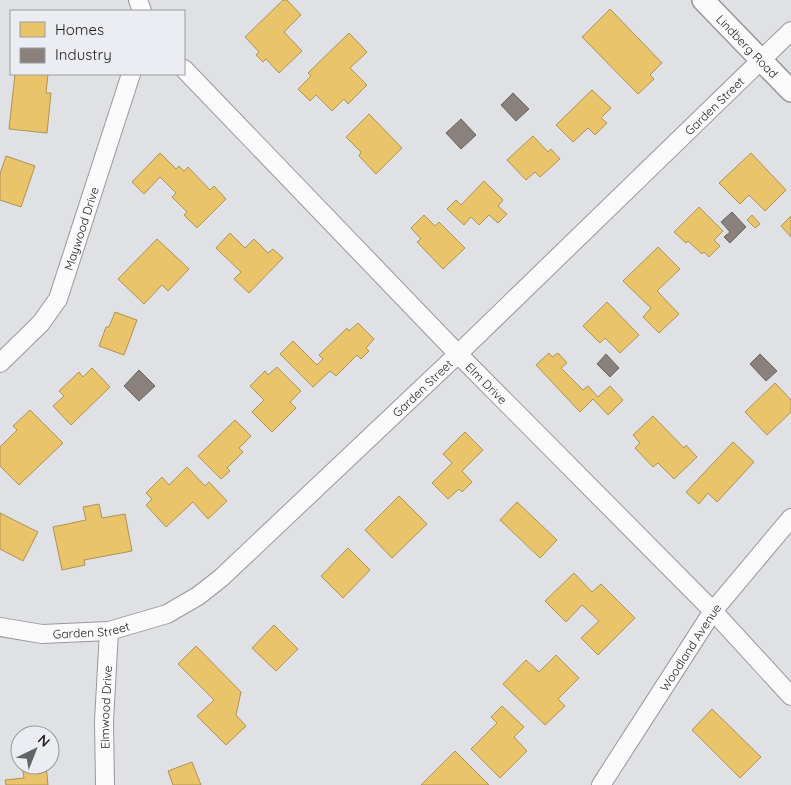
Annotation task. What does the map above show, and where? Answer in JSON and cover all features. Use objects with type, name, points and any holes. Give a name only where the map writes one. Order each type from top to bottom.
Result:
[{"type":"street","name":"Lindberg Road","points":[[703,0],[791,91]]},
{"type":"street","name":"Garden Street","points":[[0,627],[42,634],[109,631],[167,614],[198,596],[221,578],[458,354],[791,31]]},
{"type":"street","name":"Elm Drive","points":[[185,70],[458,354],[713,612],[791,696]]},
{"type":"street","name":"Maywood Drive","points":[[0,363],[41,324],[58,299],[131,75]]},
{"type":"street","name":"Woodland Avenue","points":[[601,785],[713,612],[791,518]]},
{"type":"street","name":"Elmwood Drive","points":[[105,785],[104,721],[109,631]]},
{"type":"building: Homes","points":[[283,0],[287,0],[301,15],[284,32],[302,51],[279,73],[266,59],[263,62],[256,55],[259,52],[245,37]]},
{"type":"building: Homes","points":[[610,9],[662,63],[650,75],[654,79],[638,94],[582,37]]},
{"type":"building: Homes","points":[[349,33],[367,52],[350,68],[367,85],[348,104],[344,99],[332,111],[316,95],[310,101],[298,89],[311,76],[308,73]]},
{"type":"building: Homes","points":[[15,75],[48,75],[46,93],[51,93],[47,133],[9,129]]},
{"type":"building: Homes","points":[[592,90],[611,108],[601,118],[607,123],[595,135],[588,128],[573,142],[556,125]]},
{"type":"building: Homes","points":[[369,114],[402,148],[376,174],[359,156],[361,152],[346,137]]},
{"type":"building: Homes","points":[[533,136],[548,152],[551,149],[560,159],[540,177],[535,172],[526,180],[507,160]]},
{"type":"building: Homes","points":[[160,153],[176,169],[179,166],[184,171],[188,167],[210,190],[214,186],[226,199],[197,228],[184,215],[187,212],[172,197],[176,193],[160,177],[144,194],[132,182]]},
{"type":"building: Homes","points":[[751,153],[786,190],[765,211],[749,195],[740,204],[719,183]]},
{"type":"building: Homes","points":[[6,156],[35,166],[21,207],[0,200],[0,174]]},
{"type":"building: Homes","points":[[484,181],[503,200],[498,206],[507,214],[498,223],[489,215],[479,225],[471,217],[464,225],[447,209],[456,200],[461,205]]},
{"type":"building: Homes","points":[[699,207],[723,231],[714,240],[720,246],[709,257],[704,252],[702,254],[688,241],[686,243],[674,232]]},
{"type":"building: Homes","points":[[424,215],[435,226],[439,222],[465,248],[443,269],[417,242],[421,239],[411,228]]},
{"type":"building: Homes","points":[[752,215],[760,224],[755,228],[747,220]]},
{"type":"building: Homes","points":[[791,216],[791,237],[781,226]]},
{"type":"building: Homes","points":[[230,233],[245,248],[254,239],[268,253],[273,249],[283,258],[249,293],[234,279],[241,272],[216,248]]},
{"type":"building: Homes","points":[[157,239],[189,269],[168,291],[162,285],[144,304],[118,279]]},
{"type":"building: Homes","points":[[658,247],[680,269],[657,291],[679,314],[659,333],[643,317],[651,308],[623,281]]},
{"type":"building: Homes","points":[[607,302],[639,335],[620,353],[605,338],[600,343],[583,326]]},
{"type":"building: Homes","points":[[115,312],[137,320],[124,355],[99,346],[106,327],[109,327]]},
{"type":"building: Homes","points":[[358,323],[374,339],[366,348],[369,351],[361,359],[357,355],[336,376],[330,371],[313,387],[280,354],[293,341],[317,365],[323,359],[319,355],[347,328],[349,331]]},
{"type":"building: Homes","points":[[549,353],[552,357],[558,353],[567,363],[561,368],[583,390],[588,386],[598,397],[610,386],[623,400],[608,415],[593,399],[580,412],[536,365]]},
{"type":"building: Homes","points":[[277,367],[301,391],[290,402],[296,408],[272,432],[252,412],[264,400],[250,386],[265,371],[268,375]]},
{"type":"building: Homes","points":[[92,368],[110,387],[71,425],[53,406],[64,396],[59,391],[79,372],[83,377]]},
{"type":"building: Homes","points":[[775,383],[791,400],[791,412],[767,435],[745,412]]},
{"type":"building: Homes","points":[[30,410],[63,443],[19,485],[0,466],[0,447],[17,430],[13,426]]},
{"type":"building: Homes","points":[[653,416],[684,448],[686,445],[697,457],[674,479],[658,463],[653,467],[635,448],[640,443],[633,435]]},
{"type":"building: Homes","points":[[235,420],[251,436],[239,448],[243,452],[227,468],[230,471],[221,479],[198,456]]},
{"type":"building: Homes","points":[[465,432],[483,450],[462,471],[472,482],[462,492],[459,489],[448,499],[432,483],[452,463],[443,454]]},
{"type":"building: Homes","points":[[733,442],[754,462],[717,502],[708,493],[699,504],[686,492]]},
{"type":"building: Homes","points":[[187,467],[205,486],[209,482],[227,501],[208,519],[193,502],[166,527],[146,505],[152,499],[146,493],[162,477],[169,485]]},
{"type":"building: Homes","points":[[399,496],[427,524],[392,558],[365,530]]},
{"type":"building: Homes","points":[[517,502],[557,540],[540,558],[500,520]]},
{"type":"building: Homes","points":[[99,504],[102,518],[125,514],[132,551],[84,560],[85,565],[62,570],[53,527],[86,520],[83,507]]},
{"type":"building: Homes","points":[[0,513],[38,532],[23,561],[0,549]]},
{"type":"building: Homes","points":[[348,548],[370,570],[343,598],[321,576]]},
{"type":"building: Homes","points":[[574,573],[592,592],[601,584],[635,618],[598,655],[581,638],[599,621],[582,605],[566,622],[545,601]]},
{"type":"building: Homes","points":[[274,625],[298,649],[276,671],[252,648]]},
{"type":"building: Homes","points":[[196,646],[241,692],[236,715],[246,726],[226,745],[197,716],[214,700],[178,664]]},
{"type":"building: Homes","points":[[556,655],[579,678],[558,699],[565,706],[545,725],[503,684],[526,660],[539,672]]},
{"type":"building: Homes","points":[[502,706],[524,727],[514,737],[527,751],[500,778],[471,749],[497,723],[491,717]]},
{"type":"building: Homes","points":[[712,709],[761,757],[740,778],[692,730]]},
{"type":"building: Homes","points":[[455,751],[489,785],[421,785]]},
{"type":"building: Homes","points":[[192,762],[201,785],[173,785],[168,771]]},
{"type":"building: Homes","points":[[24,775],[47,775],[48,785],[6,785],[5,780],[24,778]]},
{"type":"building: Industry","points":[[513,93],[529,109],[516,121],[501,105]]},
{"type":"building: Industry","points":[[461,119],[476,135],[461,149],[446,133]]},
{"type":"building: Industry","points":[[732,212],[746,227],[730,243],[724,237],[730,232],[721,222]]},
{"type":"building: Industry","points":[[606,354],[619,368],[610,377],[597,364]]},
{"type":"building: Industry","points":[[760,354],[777,371],[766,381],[750,364]]},
{"type":"building: Industry","points":[[139,370],[155,386],[139,401],[124,386]]}]
